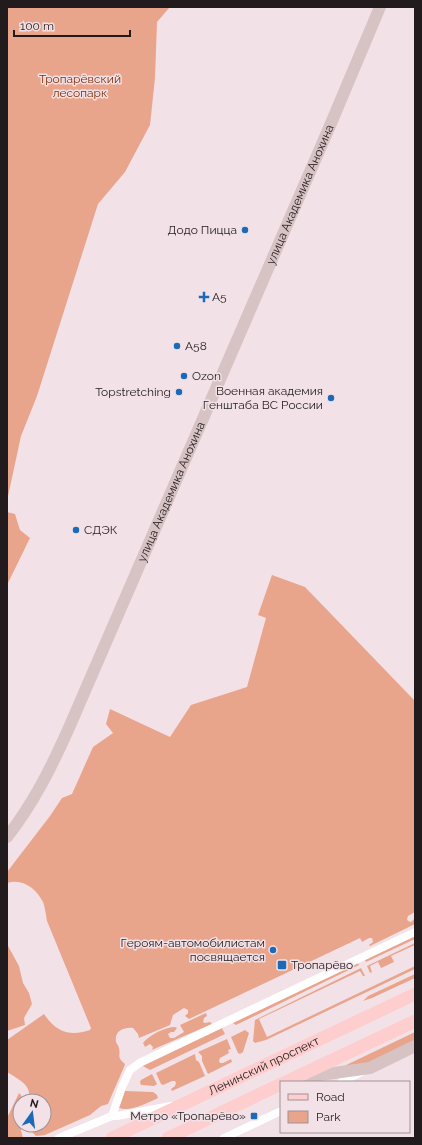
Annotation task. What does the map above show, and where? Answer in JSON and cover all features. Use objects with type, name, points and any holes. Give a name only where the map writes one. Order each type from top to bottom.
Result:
[{"type":"main road","name":"Ленинский проспект","points":[[112,1138],[415,994]]},
{"type":"main road","name":"Ленинский проспект","points":[[288,1081],[415,1021]]},
{"type":"main road","name":"Ленинский проспект","points":[[168,1138],[280,1085]]},
{"type":"street","name":"улица Академика Анохина","points":[[7,837],[42,786],[77,712],[380,7]]},
{"type":"street","points":[[112,1116],[122,1087],[130,1070],[141,1062],[415,932]]},
{"type":"street","points":[[343,1081],[415,1046]]},
{"type":"street","points":[[292,1081],[370,1068]]},
{"type":"street","points":[[59,1138],[112,1116],[188,1103]]},
{"type":"street","points":[[224,1138],[280,1111]]},
{"type":"green space","name":"Тропарёвский лесопарк","points":[[7,7],[170,7],[157,22],[155,78],[150,125],[125,172],[98,204],[37,396],[21,436],[7,501]]},
{"type":"green space","points":[[7,512],[15,514],[20,530],[30,538],[7,585]]},
{"type":"green space","points":[[272,575],[305,587],[415,701],[415,912],[408,916],[407,919],[411,922],[415,918],[415,924],[370,946],[369,945],[373,942],[372,938],[362,942],[360,938],[189,1019],[185,1016],[188,1013],[188,1010],[184,1008],[173,1015],[170,1025],[139,1038],[138,1034],[133,1028],[120,1030],[116,1038],[116,1042],[119,1048],[120,1058],[125,1064],[108,1104],[101,1106],[90,1115],[52,1132],[52,1093],[29,1093],[27,1086],[24,1083],[7,1072],[7,1040],[44,1014],[53,1025],[70,1033],[83,1032],[90,1030],[91,1028],[47,921],[43,902],[37,892],[28,885],[18,882],[7,883],[7,872],[62,798],[72,794],[93,747],[113,733],[106,724],[110,709],[170,737],[191,705],[247,687],[266,618],[258,615]]},
{"type":"green space","points":[[415,935],[415,939],[366,962],[365,960]]},
{"type":"green space","points":[[415,943],[415,945],[391,956],[394,962],[381,968],[378,962],[370,966],[372,972],[370,973],[367,966]]},
{"type":"green space","points":[[7,944],[19,966],[23,983],[29,993],[32,1004],[24,1018],[25,1025],[7,1031]]},
{"type":"green space","points":[[358,963],[359,965],[236,1025],[233,1023]]},
{"type":"green space","points":[[415,966],[415,969],[266,1040],[255,1043],[253,1041],[255,1020],[361,968],[365,976],[363,976],[360,971],[259,1019],[267,1037]]},
{"type":"green space","points":[[415,974],[415,978],[363,1001],[368,996]]},
{"type":"green space","points":[[206,1013],[207,1016],[204,1018],[203,1022],[210,1022],[212,1024],[152,1050],[153,1047],[150,1044],[145,1047],[143,1043],[153,1034],[171,1027],[175,1027],[177,1028],[174,1032],[168,1034],[170,1038],[174,1038],[184,1032],[180,1025]]},
{"type":"green space","points":[[222,1028],[225,1034],[150,1070],[143,1066]]},
{"type":"green space","points":[[245,1030],[249,1033],[243,1052],[240,1054],[238,1053],[231,1037]]},
{"type":"green space","points":[[415,1032],[415,1043],[373,1063],[340,1068]]},
{"type":"green space","points":[[227,1039],[231,1049],[228,1050],[229,1053],[220,1058],[219,1061],[220,1063],[223,1063],[231,1059],[232,1062],[208,1074],[202,1061],[202,1056],[198,1052]]},
{"type":"green space","points":[[195,1054],[196,1060],[199,1062],[205,1076],[172,1091],[171,1089],[176,1083],[175,1081],[163,1085],[161,1084],[156,1073]]},
{"type":"green space","points":[[152,1074],[157,1084],[154,1086],[141,1085],[141,1080]]},
{"type":"green space","points":[[125,1091],[153,1092],[158,1098],[134,1108],[119,1108]]},
{"type":"green space","points":[[12,1108],[12,1133],[22,1133],[23,1138],[7,1138],[7,1118]]},
{"type":"green space","points":[[33,1133],[50,1133],[45,1135],[36,1136]]},
{"type":"place","name":"Додо Пицца","points":[[245,230]]},
{"type":"place","name":"А5","points":[[204,297]]},
{"type":"place","name":"А58","points":[[177,346]]},
{"type":"place","name":"Ozon","points":[[184,376]]},
{"type":"place","name":"Topstretching","points":[[179,392]]},
{"type":"place","name":"Военная академия Генштаба ВС России","points":[[331,398]]},
{"type":"place","name":"СДЭК","points":[[76,530]]},
{"type":"place","name":"Героям-автомобилистам посвящается","points":[[273,950]]},
{"type":"place","name":"Тропарёво","points":[[282,965]]},
{"type":"place","name":"Метро «Тропарёво»","points":[[254,1116]]}]
